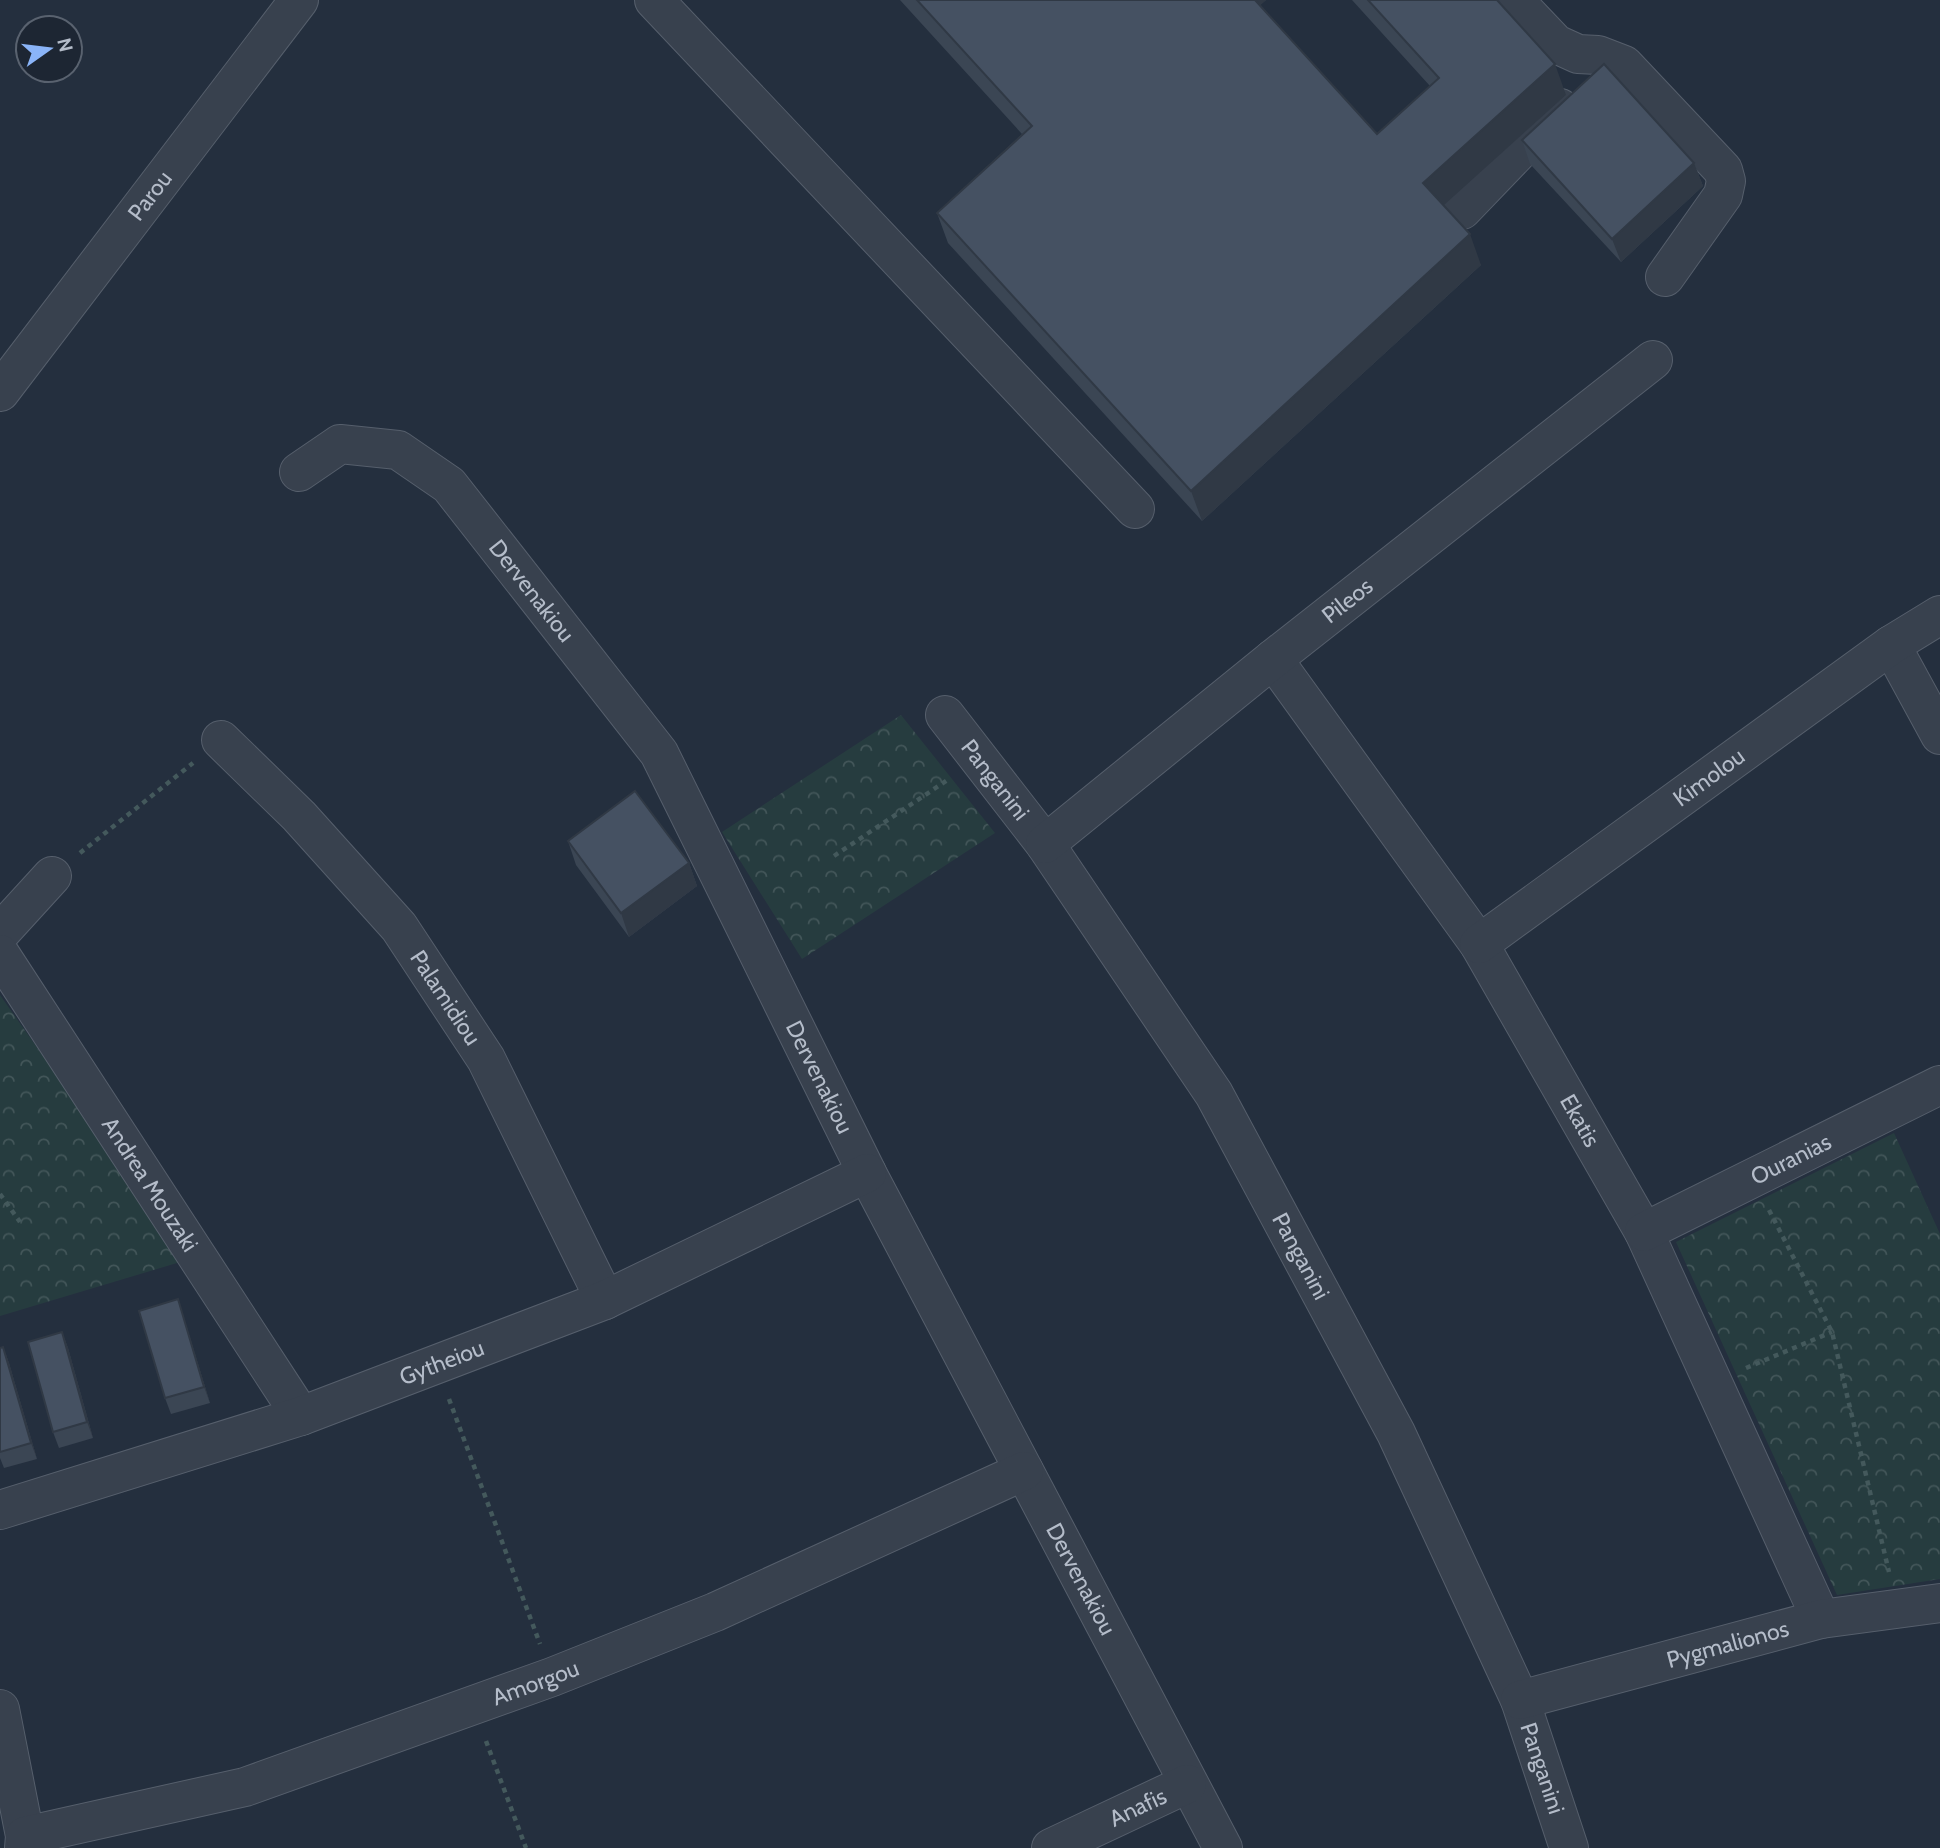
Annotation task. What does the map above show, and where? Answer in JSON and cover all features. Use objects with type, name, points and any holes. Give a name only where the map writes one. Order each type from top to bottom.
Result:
[{"type":"street","name":"Parou","points":[[0,392],[299,0]]},
{"type":"street","points":[[654,0],[1135,509]]},
{"type":"street","points":[[1514,0],[1556,44],[1578,54],[1598,55],[1625,65],[1723,170],[1726,181],[1723,195],[1664,277]]},
{"type":"street","points":[[1462,210],[1608,59]]},
{"type":"street","name":"Pileos","points":[[1045,844],[1273,659],[1653,360]]},
{"type":"street","name":"Dervenakiou","points":[[299,472],[340,444],[398,450],[449,485],[659,753],[867,1173],[1223,1848]]},
{"type":"street","name":"Kimolou","points":[[1479,944],[1891,645],[1940,615]]},
{"type":"street","points":[[1891,645],[1940,736]]},
{"type":"street","name":"Ekatis","points":[[1273,659],[1479,944],[1644,1232],[1821,1619]]},
{"type":"street","name":"Panganini","points":[[944,715],[1045,844],[1214,1094],[1396,1433],[1520,1700],[1569,1848]]},
{"type":"street","name":"Palamidiou","points":[[221,740],[299,816],[398,927],[486,1059],[605,1300]]},
{"type":"street","points":[[0,933],[52,876]]},
{"type":"street","name":"Andrea Mouzaki","points":[[0,954],[301,1416]]},
{"type":"street","name":"Ouranias","points":[[1644,1232],[1940,1086]]},
{"type":"street","name":"Gytheiou","points":[[0,1510],[301,1416],[605,1300],[867,1173]]},
{"type":"street","name":"Amorgou","points":[[24,1842],[245,1787],[552,1678],[716,1612],[1024,1471]]},
{"type":"street","name":"Pygmalionos","points":[[1520,1700],[1821,1619],[1940,1603]]},
{"type":"street","points":[[0,1709],[24,1842]]},
{"type":"street","name":"Anafis","points":[[1051,1848],[1188,1784]]},
{"type":"path","points":[[52,876],[221,740]]},
{"type":"path","points":[[834,856],[979,759]]},
{"type":"path","points":[[1753,1179],[1832,1332],[1898,1609]]},
{"type":"path","points":[[0,1194],[20,1222]]},
{"type":"path","points":[[1713,1382],[1832,1332]]},
{"type":"path","points":[[436,1364],[552,1678]]},
{"type":"path","points":[[473,1706],[526,1848]]},
{"type":"green space","points":[[901,715],[995,833],[802,959],[722,832]]},
{"type":"green space","points":[[0,995],[187,1260],[0,1316]]},
{"type":"green space","points":[[1894,1133],[1940,1234],[1940,1579],[1837,1595],[1676,1242]]},
{"type":"building","points":[[917,0],[1255,0],[1377,134],[1439,78],[1368,0],[1497,0],[1555,64],[1423,183],[1470,234],[1191,491],[937,213],[1032,126]]},
{"type":"building","points":[[1604,64],[1694,163],[1612,239],[1522,140]]},
{"type":"building","points":[[635,791],[689,863],[621,913],[568,841]]},
{"type":"building","points":[[178,1299],[204,1387],[165,1398],[139,1311]]},
{"type":"building","points":[[62,1332],[87,1422],[53,1432],[28,1342]]},
{"type":"building","points":[[3,1347],[31,1443],[0,1452],[0,1348]]}]
